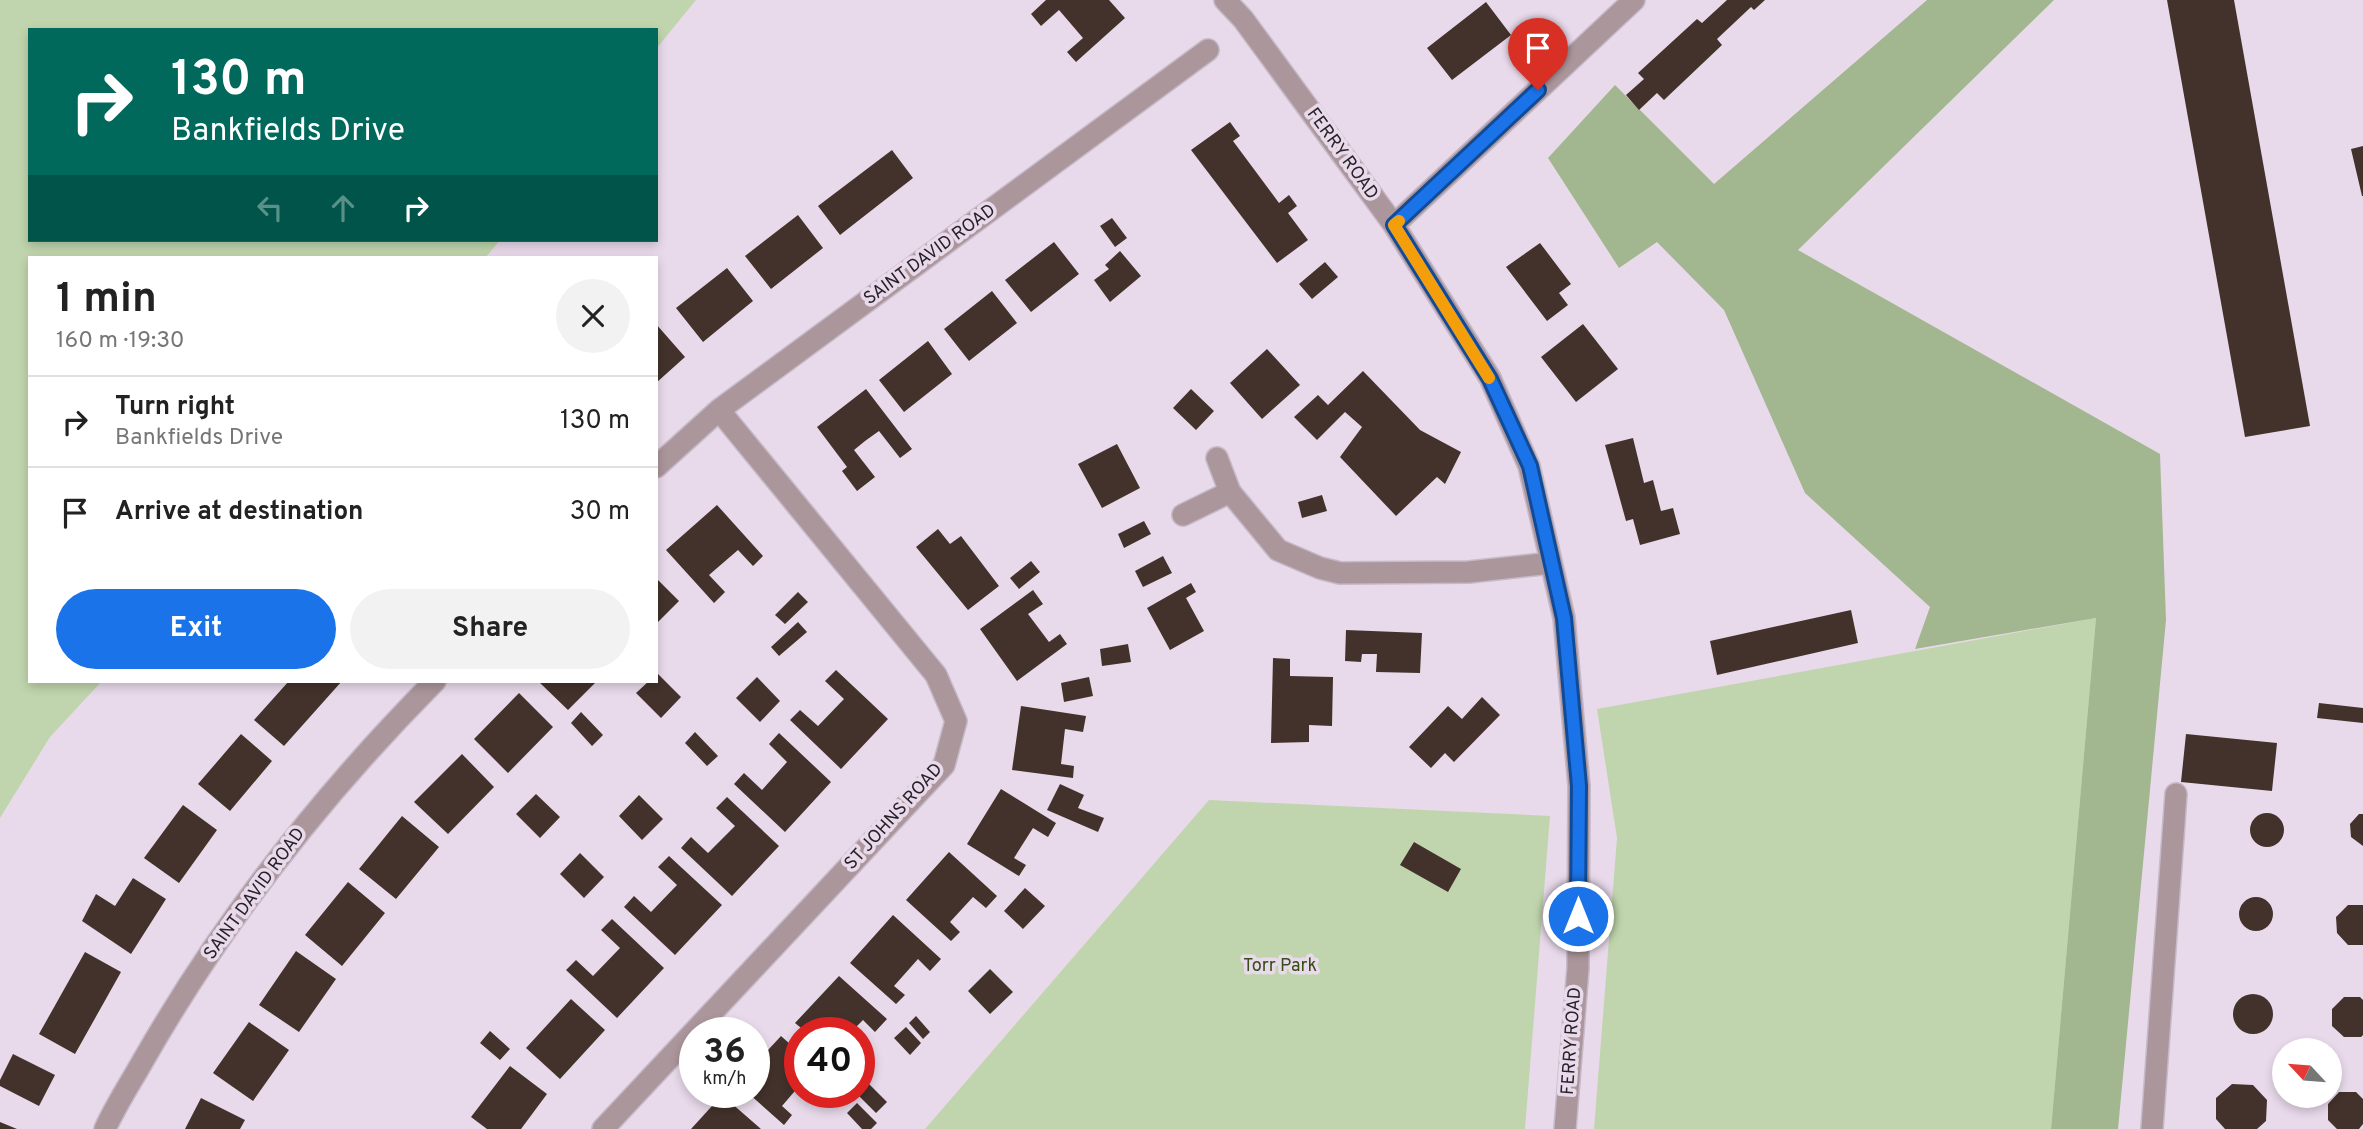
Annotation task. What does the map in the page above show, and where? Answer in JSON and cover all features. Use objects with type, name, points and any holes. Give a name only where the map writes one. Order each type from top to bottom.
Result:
[{"type":"street","name":"FERRY ROAD","points":[[1225,0],[1243,19],[1394,225],[1495,391],[1530,466],[1564,618],[1579,786],[1578,968],[1565,1129]]},
{"type":"street","points":[[1394,225],[1634,0]]},
{"type":"street","name":"SAINT DAVID ROAD","points":[[658,465],[719,410],[1208,50]]},
{"type":"street","name":"ST JOHNS ROAD","points":[[603,1129],[944,765],[957,721],[936,675],[719,410]]},
{"type":"street","points":[[1217,458],[1230,492],[1278,550],[1320,568],[1340,573],[1469,572],[1550,563]]},
{"type":"street","points":[[1183,515],[1230,492]]},
{"type":"street","name":"SAINT DAVID ROAD","points":[[105,1129],[172,1010],[236,916],[311,817],[390,727],[433,683]]},
{"type":"street","points":[[2152,1129],[2176,794]]},
{"type":"green space","points":[[0,0],[696,0],[658,47],[658,28],[28,28],[28,242],[498,242],[487,256],[28,256],[28,683],[100,683],[50,737],[0,818]]},
{"type":"green space","points":[[1927,0],[2054,0],[1798,250],[2160,454],[2166,620],[2118,1129],[2051,1129],[2096,618],[1915,649],[1930,607],[1805,493],[1724,310],[1657,242],[1619,268],[1548,158],[1615,85],[1714,184]]},
{"type":"green space","points":[[2096,618],[2051,1129],[1594,1129],[1617,838],[1597,709]]},
{"type":"green space","name":"Torr Park","points":[[1209,800],[1550,816],[1525,1129],[925,1129]]},
{"type":"building","points":[[1046,0],[1109,0],[1125,18],[1076,62],[1067,52],[1083,38],[1059,10],[1041,26],[1031,14]]},
{"type":"building","points":[[1727,0],[1765,0],[1754,10],[1751,7],[1717,39],[1722,45],[1664,100],[1657,93],[1639,110],[1626,95],[1644,79],[1638,73],[1697,19],[1702,23]]},
{"type":"building","points":[[2167,0],[2234,0],[2310,426],[2245,437]]},
{"type":"building","points":[[1486,2],[1511,35],[1452,80],[1427,48]]},
{"type":"building","points":[[1230,122],[1240,136],[1233,141],[1279,203],[1289,195],[1297,206],[1288,213],[1308,240],[1277,263],[1191,150]]},
{"type":"building","points":[[2363,146],[2363,196],[2362,196],[2351,149]]},
{"type":"building","points":[[892,150],[913,178],[840,235],[818,206]]},
{"type":"building","points":[[798,215],[823,248],[771,289],[745,256]]},
{"type":"building","points":[[1112,218],[1127,238],[1115,247],[1100,226]]},
{"type":"building","points":[[1054,242],[1079,274],[1031,312],[1005,280]]},
{"type":"building","points":[[1540,243],[1571,284],[1559,293],[1568,305],[1547,321],[1506,267]]},
{"type":"building","points":[[1120,251],[1141,276],[1110,302],[1094,280],[1109,269],[1105,265]]},
{"type":"building","points":[[1325,262],[1338,277],[1312,299],[1299,284]]},
{"type":"building","points":[[727,268],[753,301],[703,342],[676,308]]},
{"type":"building","points":[[992,291],[1017,323],[969,361],[944,329]]},
{"type":"building","points":[[1583,324],[1618,369],[1576,402],[1541,357]]},
{"type":"building","points":[[658,326],[685,357],[658,381]]},
{"type":"building","points":[[928,341],[952,374],[904,412],[879,380]]},
{"type":"building","points":[[1267,349],[1300,385],[1262,419],[1230,383]]},
{"type":"building","points":[[1363,371],[1420,430],[1461,452],[1445,484],[1437,477],[1396,516],[1340,457],[1362,427],[1345,412],[1317,440],[1294,417],[1318,395],[1328,405]]},
{"type":"building","points":[[866,389],[912,449],[900,458],[879,431],[865,441],[854,450],[875,477],[857,491],[842,471],[847,467],[817,427]]},
{"type":"building","points":[[1191,389],[1214,411],[1196,430],[1173,408]]},
{"type":"building","points":[[1633,438],[1644,483],[1653,480],[1661,511],[1673,508],[1680,534],[1640,545],[1633,519],[1626,521],[1605,445]]},
{"type":"building","points":[[1117,444],[1140,488],[1102,508],[1078,464]]},
{"type":"building","points":[[1322,495],[1327,511],[1302,518],[1298,502]]},
{"type":"building","points":[[717,505],[763,556],[753,566],[738,550],[709,575],[725,592],[714,603],[666,550]]},
{"type":"building","points":[[1144,521],[1151,534],[1124,548],[1118,534]]},
{"type":"building","points":[[938,529],[950,544],[961,536],[999,586],[968,610],[916,547]]},
{"type":"building","points":[[1163,556],[1172,573],[1143,587],[1135,571]]},
{"type":"building","points":[[1031,561],[1040,572],[1019,589],[1010,578]]},
{"type":"building","points":[[658,580],[679,601],[658,622]]},
{"type":"building","points":[[1191,583],[1196,592],[1186,598],[1204,631],[1170,650],[1147,608]]},
{"type":"building","points":[[1033,590],[1043,604],[1028,614],[1049,642],[1060,634],[1067,644],[1017,681],[980,629]]},
{"type":"building","points":[[798,592],[808,602],[785,624],[775,615]]},
{"type":"building","points":[[1851,610],[1858,643],[1717,675],[1710,641]]},
{"type":"building","points":[[798,622],[807,632],[779,656],[771,647]]},
{"type":"building","points":[[1346,630],[1422,633],[1420,673],[1376,672],[1377,654],[1362,654],[1361,662],[1345,661]]},
{"type":"building","points":[[1128,644],[1131,662],[1102,666],[1100,649]]},
{"type":"building","points":[[1273,658],[1290,659],[1290,676],[1333,677],[1332,726],[1309,725],[1309,742],[1271,743]]},
{"type":"building","points":[[836,670],[888,719],[841,769],[790,720],[800,710],[818,726],[844,699],[825,681]]},
{"type":"building","points":[[658,674],[681,697],[661,718],[636,693],[647,683],[658,683]]},
{"type":"building","points":[[757,677],[780,701],[760,722],[736,698]]},
{"type":"building","points":[[1089,677],[1093,696],[1064,702],[1061,683]]},
{"type":"building","points":[[287,683],[340,683],[284,746],[254,720]]},
{"type":"building","points":[[540,683],[595,683],[568,710]]},
{"type":"building","points":[[519,693],[553,727],[508,773],[474,739]]},
{"type":"building","points":[[1482,697],[1500,715],[1454,762],[1445,753],[1431,768],[1409,747],[1448,706],[1462,719]]},
{"type":"building","points":[[2319,703],[2363,708],[2363,723],[2317,718]]},
{"type":"building","points":[[1021,706],[1086,716],[1083,732],[1065,729],[1061,764],[1074,766],[1073,778],[1012,770]]},
{"type":"building","points":[[581,712],[603,735],[592,746],[571,723]]},
{"type":"building","points":[[695,732],[718,756],[707,766],[685,743]]},
{"type":"building","points":[[779,733],[831,782],[785,832],[734,784],[744,773],[762,790],[787,762],[769,744]]},
{"type":"building","points":[[241,734],[272,761],[230,811],[198,784]]},
{"type":"building","points":[[2186,734],[2277,743],[2272,791],[2181,782]]},
{"type":"building","points":[[462,754],[494,787],[448,834],[414,802]]},
{"type":"building","points":[[1060,784],[1084,795],[1078,808],[1104,818],[1098,832],[1047,810]]},
{"type":"building","points":[[1001,789],[1056,823],[1048,837],[1033,828],[1014,858],[1026,865],[1019,876],[967,844]]},
{"type":"building","points":[[536,794],[560,817],[540,838],[516,814]]},
{"type":"building","points":[[639,795],[663,819],[642,840],[619,816]]},
{"type":"building","points":[[727,797],[779,846],[732,896],[681,848],[691,837],[708,853],[735,826],[716,808]]},
{"type":"building","points":[[183,805],[217,830],[179,883],[144,858]]},
{"type":"building","points":[[2267,813],[2279,818],[2284,830],[2279,842],[2267,847],[2255,842],[2250,830],[2255,818]]},
{"type":"building","points":[[2359,814],[2363,814],[2363,846],[2351,837],[2350,824]]},
{"type":"building","points":[[402,816],[439,847],[396,899],[359,869]]},
{"type":"building","points":[[1414,842],[1461,869],[1448,892],[1400,865]]},
{"type":"building","points":[[949,852],[997,896],[986,908],[973,897],[950,922],[960,932],[951,941],[906,900]]},
{"type":"building","points":[[580,853],[604,877],[584,898],[560,874]]},
{"type":"building","points":[[669,856],[722,905],[675,955],[624,907],[634,896],[651,912],[677,885],[658,867]]},
{"type":"building","points":[[133,878],[166,899],[131,954],[82,921],[96,894],[115,906]]},
{"type":"building","points":[[348,882],[385,913],[342,966],[305,935]]},
{"type":"building","points":[[1025,888],[1045,906],[1023,929],[1004,911]]},
{"type":"building","points":[[2256,897],[2268,902],[2273,914],[2268,926],[2256,931],[2244,926],[2239,914],[2244,902]]},
{"type":"building","points":[[2348,905],[2363,905],[2363,945],[2348,945],[2337,933],[2336,917]]},
{"type":"building","points":[[893,915],[941,959],[930,971],[918,959],[894,986],[905,995],[896,1004],[850,963]]},
{"type":"building","points":[[612,919],[664,968],[617,1018],[566,970],[576,960],[593,976],[620,948],[601,930]]},
{"type":"building","points":[[296,951],[336,979],[299,1032],[259,1005]]},
{"type":"building","points":[[85,952],[121,972],[75,1054],[39,1034]]},
{"type":"building","points":[[990,969],[1013,992],[990,1014],[968,991]]},
{"type":"building","points":[[839,976],[887,1019],[875,1032],[875,1017],[801,1017]]},
{"type":"building","points":[[2253,994],[2261,995],[2267,1000],[2272,1006],[2272,1022],[2267,1028],[2261,1033],[2253,1034],[2245,1033],[2239,1028],[2234,1022],[2233,1014],[2234,1006],[2239,1000],[2245,995]]},
{"type":"building","points":[[2344,997],[2360,997],[2363,1000],[2361,1037],[2344,1037],[2332,1026],[2332,1009]]},
{"type":"building","points":[[571,999],[605,1030],[560,1079],[526,1048]]},
{"type":"building","points":[[916,1016],[930,1032],[923,1039],[909,1023]]},
{"type":"building","points":[[249,1022],[289,1050],[253,1101],[213,1073]]},
{"type":"building","points":[[906,1027],[921,1043],[910,1055],[894,1038]]},
{"type":"building","points":[[490,1031],[510,1049],[500,1060],[480,1043]]},
{"type":"building","points":[[781,1036],[784,1039],[782,1106],[792,1115],[784,1125],[765,1108],[770,1108],[770,1048]]},
{"type":"building","points":[[13,1054],[55,1075],[39,1106],[0,1086],[0,1080]]},
{"type":"building","points":[[510,1066],[547,1094],[521,1129],[487,1129],[471,1117]]},
{"type":"building","points":[[2232,1084],[2253,1085],[2267,1100],[2266,1121],[2257,1129],[2225,1129],[2216,1119],[2216,1098]]},
{"type":"building","points":[[875,1090],[887,1102],[876,1113],[871,1108],[875,1108]]},
{"type":"building","points":[[2342,1092],[2356,1092],[2363,1099],[2363,1124],[2359,1129],[2337,1129],[2328,1120],[2328,1108],[2342,1108]]},
{"type":"building","points":[[201,1098],[245,1120],[240,1129],[185,1129]]},
{"type":"building","points":[[710,1108],[737,1108],[761,1129],[691,1129]]},
{"type":"building","points":[[852,1108],[862,1108],[877,1123],[871,1129],[862,1129],[847,1113]]},
{"type":"building","points":[[0,1122],[17,1129],[0,1129]]},
{"type":"slow traffic","points":[[1399,221],[1394,225],[1489,378]]},
{"type":"route","points":[[1538,90],[1394,225],[1490,379],[1530,466],[1564,618],[1579,786],[1578,916]]}]
